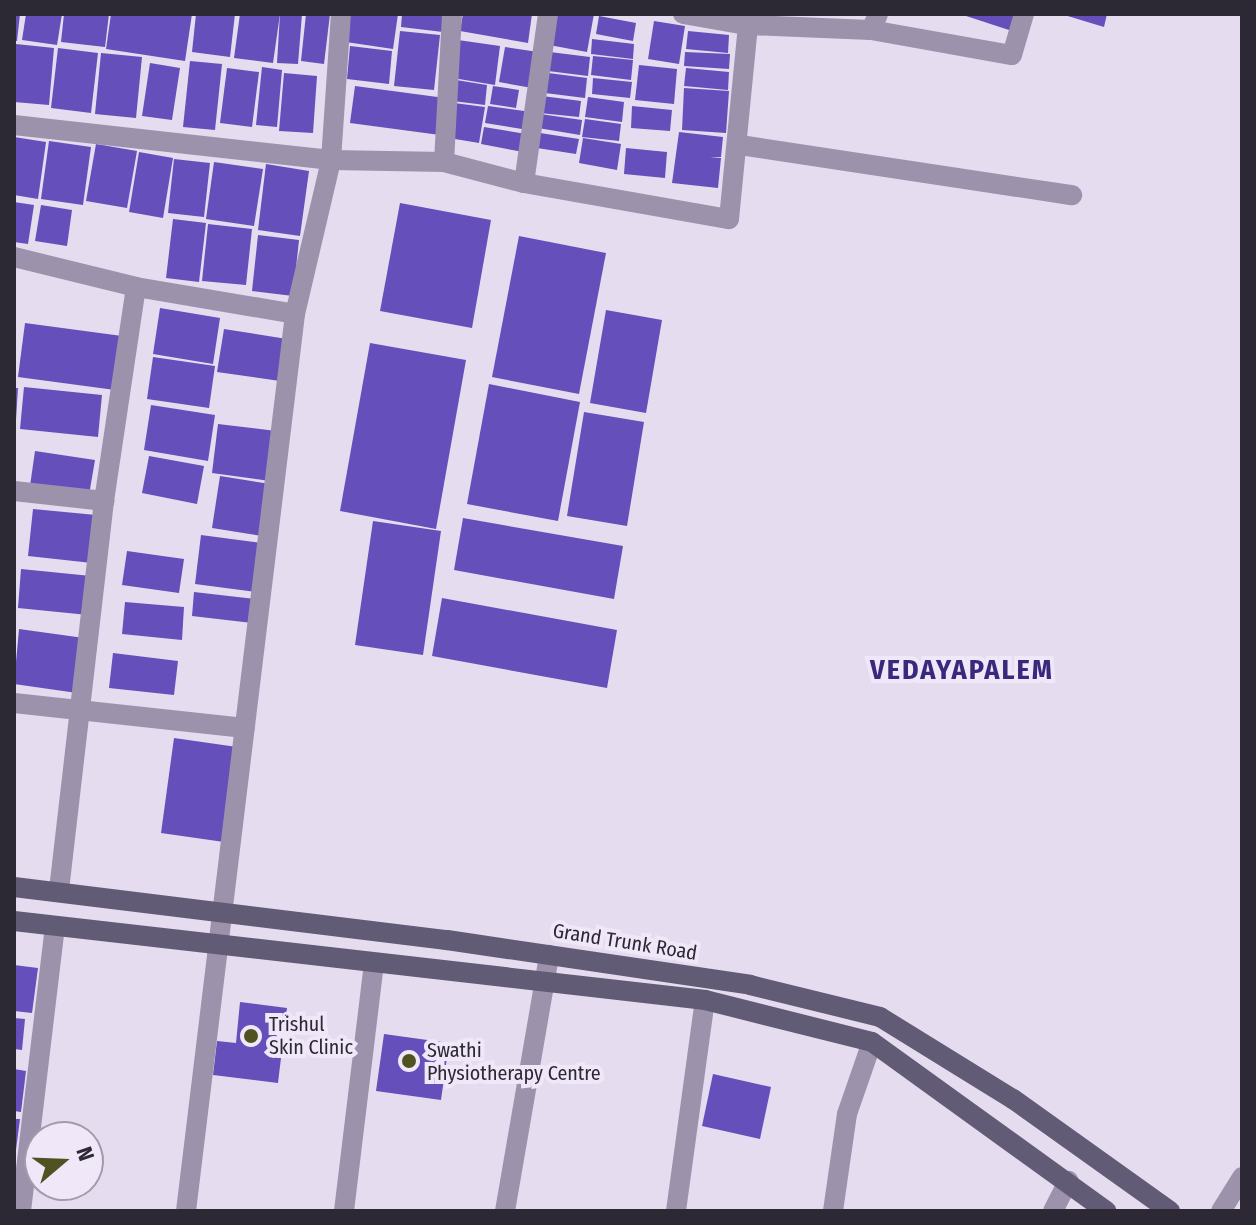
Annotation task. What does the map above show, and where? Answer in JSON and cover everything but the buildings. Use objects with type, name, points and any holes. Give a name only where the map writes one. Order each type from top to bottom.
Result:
[{"type":"main road","name":"Grand Trunk Road","points":[[14,887],[223,911],[750,985],[880,1017],[1013,1099],[1170,1211]]},
{"type":"main road","points":[[14,921],[139,932],[545,985],[705,1000],[872,1042],[1106,1211]]},
{"type":"street","points":[[186,1211],[222,945],[223,911],[295,314],[331,160],[341,14]]},
{"type":"street","points":[[444,162],[452,14]]},
{"type":"street","points":[[524,183],[548,14]]},
{"type":"street","points":[[683,14],[748,20],[875,22],[1012,55],[1024,14]]},
{"type":"street","points":[[14,125],[331,160],[444,162],[524,183],[729,219],[740,145],[748,20]]},
{"type":"street","points":[[740,145],[1072,195]]},
{"type":"street","points":[[14,257],[136,287],[295,314]]},
{"type":"street","points":[[59,890],[104,501],[136,287]]},
{"type":"street","points":[[14,491],[104,501]]},
{"type":"street","points":[[14,703],[245,728]]},
{"type":"street","points":[[21,1211],[55,927]]},
{"type":"street","points":[[505,1211],[549,955]]},
{"type":"street","points":[[344,1211],[374,964]]},
{"type":"street","points":[[676,1211],[705,1000]]},
{"type":"street","points":[[833,1211],[847,1114],[872,1042]]},
{"type":"street","points":[[1221,1211],[1242,1177]]},
{"type":"street","points":[[1053,1211],[1068,1181]]},
{"type":"place","name":"Trishul Skin Clinic","points":[[251,1036]]},
{"type":"place","name":"Swathi Physiotherapy Centre","points":[[409,1061]]},
{"type":"district","name":"VEDAYAPALEM","points":[[962,670]]}]
